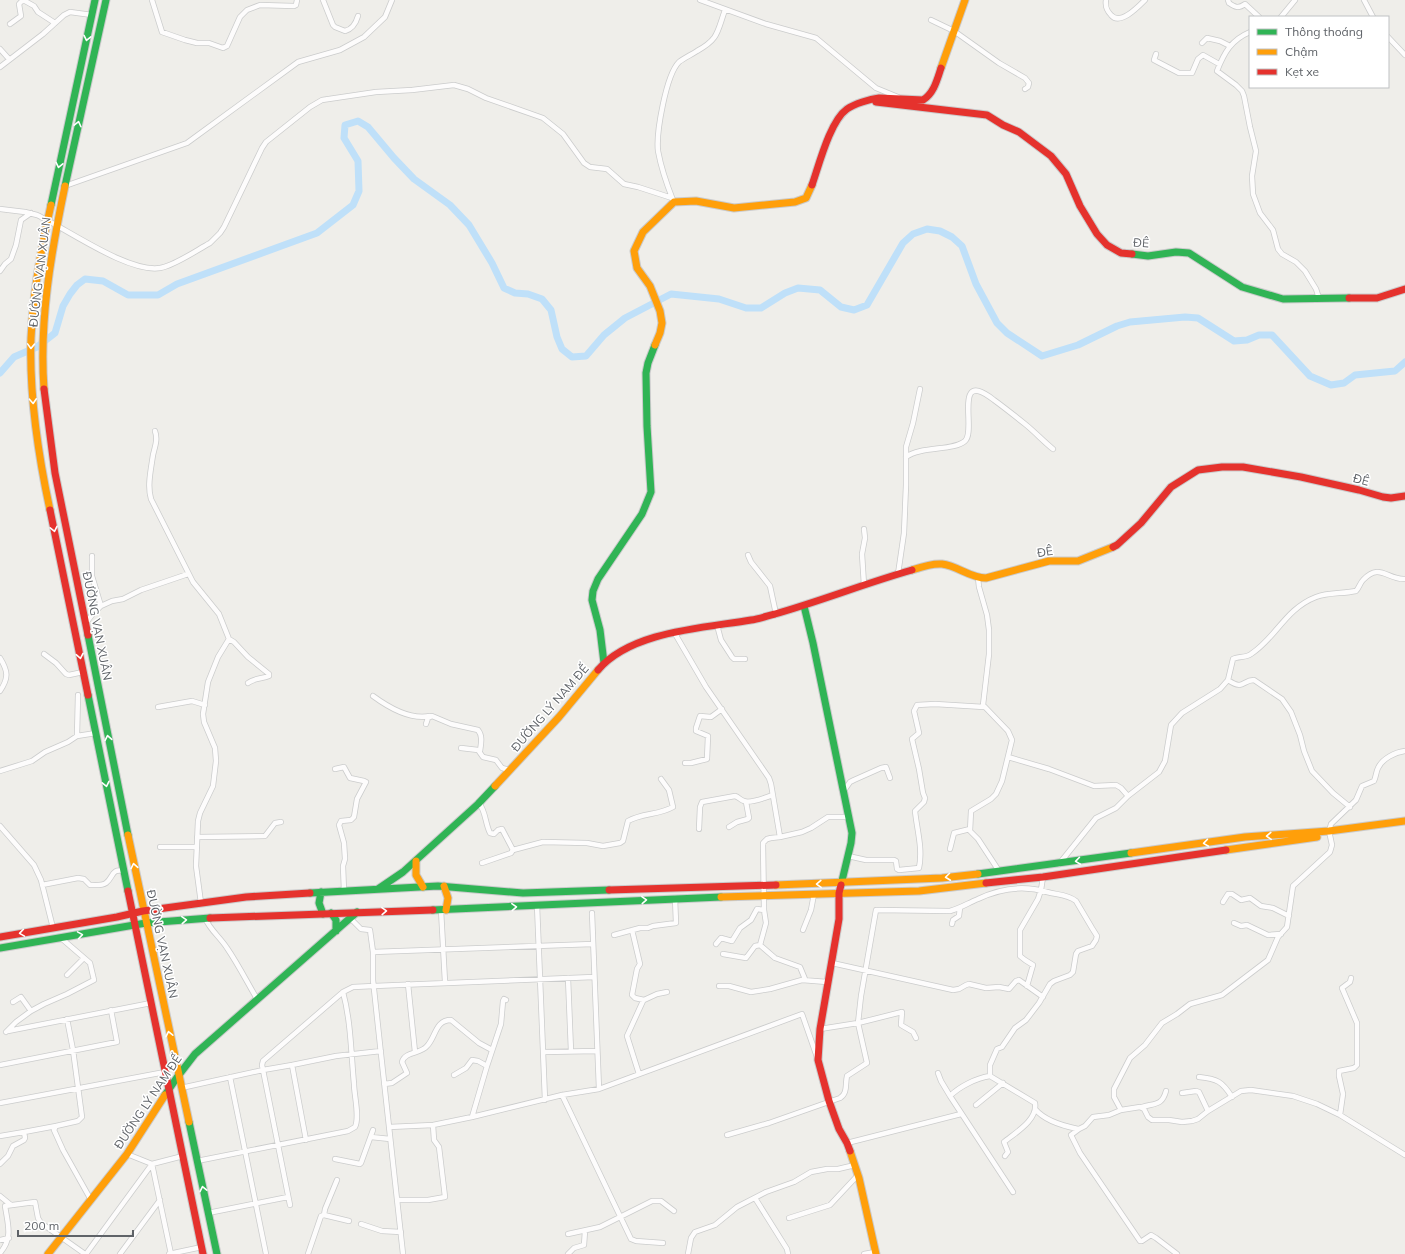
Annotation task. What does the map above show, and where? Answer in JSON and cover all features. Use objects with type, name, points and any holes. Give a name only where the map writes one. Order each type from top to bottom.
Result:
[{"type":"main road","name":"ĐƯỜNG VẠN XUÂN","points":[[96,0],[47,220],[35,286],[31,362],[34,413],[42,468],[83,672],[203,1251]]},
{"type":"main road","name":"ĐƯỜNG VẠN XUÂN","points":[[106,0],[56,225],[46,288],[42,357],[45,412],[52,458],[143,911],[217,1254]]},
{"type":"main road","points":[[673,200],[696,201],[734,208],[789,204],[805,199],[808,196],[833,126],[847,109],[873,99],[885,98],[923,100],[929,96],[939,75],[965,0]]},
{"type":"main road","name":"ĐÊ","points":[[864,103],[881,102],[987,115],[1003,125],[1019,132],[1051,156],[1066,174],[1080,206],[1097,234],[1107,245],[1121,253],[1148,256],[1176,252],[1189,253],[1242,287],[1283,298],[1377,298],[1405,289]]},
{"type":"main road","name":"ĐƯỜNG LÝ NAM ĐẾ","points":[[378,889],[416,861],[479,803],[567,707],[604,663],[600,630],[592,600],[593,591],[598,579],[642,514],[651,492],[647,426],[646,373],[648,363],[662,328],[660,311],[651,288],[637,268],[634,251],[643,232],[673,200]]},
{"type":"main road","name":"ĐÊ","points":[[978,578],[994,577],[1049,561],[1078,561],[1117,545],[1141,523],[1171,487],[1198,470],[1222,466],[1243,467],[1309,479],[1383,497],[1391,498],[1405,496]]},
{"type":"main road","points":[[604,663],[634,644],[674,632],[753,620],[776,614],[933,564],[942,564],[954,567],[978,578]]},
{"type":"main road","points":[[804,606],[852,833],[840,893],[839,919],[832,963],[827,982],[820,1029],[818,1060],[829,1101],[839,1129],[847,1143],[858,1175],[876,1253]]},
{"type":"main road","points":[[74,627],[85,624]]},
{"type":"main road","points":[[0,948],[146,923],[205,918],[537,906],[675,898],[919,891],[1043,877],[1247,848],[1405,821]]},
{"type":"main road","points":[[0,937],[143,911],[246,896],[444,886],[523,893],[590,892],[942,878],[1059,864],[1245,837],[1330,833],[1405,825]]},
{"type":"main road","points":[[416,861],[414,872],[415,877],[423,887]]},
{"type":"main road","points":[[443,910],[449,899],[444,886]]},
{"type":"main road","points":[[321,892],[318,904],[323,914]]},
{"type":"main road","points":[[590,892],[591,903]]},
{"type":"main road","name":"ĐƯỜNG LÝ NAM ĐẾ","points":[[48,1254],[127,1154],[178,1076],[196,1054],[357,912]]},
{"type":"main road","points":[[331,913],[336,920],[336,931]]},
{"type":"main road","points":[[47,940],[49,929]]},
{"type":"street","points":[[152,0],[162,32],[185,40],[197,43],[209,43],[223,48],[227,46],[240,17],[247,10],[260,5],[294,6],[296,5],[297,0]]},
{"type":"street","points":[[323,0],[335,27],[345,31],[348,30],[355,24],[358,16]]},
{"type":"street","points":[[65,186],[187,143],[298,62],[340,50],[364,37],[385,17],[392,0]]},
{"type":"street","points":[[700,0],[766,24],[816,38],[876,88],[903,100]]},
{"type":"street","points":[[1106,0],[1105,6],[1107,10],[1113,17],[1118,19],[1124,17],[1145,0]]},
{"type":"street","points":[[1228,0],[1229,3],[1237,7],[1245,4],[1258,16]]},
{"type":"street","points":[[1282,16],[1295,0]]},
{"type":"street","points":[[1364,0],[1372,16]]},
{"type":"street","points":[[10,24],[21,16],[19,4],[22,1],[34,6],[38,12],[55,23]]},
{"type":"street","points":[[673,200],[663,169],[658,146],[661,116],[666,90],[678,63],[710,44],[714,39],[725,10]]},
{"type":"street","points":[[0,67],[43,34],[64,14],[70,12],[92,15]]},
{"type":"street","points":[[931,20],[954,31],[999,63],[1028,81],[1029,85],[1025,89]]},
{"type":"street","points":[[1249,32],[1240,36],[1230,46],[1217,71],[1236,84],[1244,96],[1250,132],[1256,151],[1252,176],[1253,194],[1260,212],[1273,230],[1278,249],[1282,254],[1296,262],[1305,270],[1316,289],[1319,298]]},
{"type":"street","points":[[1202,43],[1207,38],[1211,38],[1230,46]]},
{"type":"street","points":[[1389,38],[1405,55]]},
{"type":"street","points":[[0,49],[9,60]]},
{"type":"street","points":[[1156,54],[1154,60],[1181,74],[1192,73],[1198,59],[1203,55],[1220,64]]},
{"type":"street","points":[[0,209],[31,213],[127,262],[149,268],[162,268],[215,239],[224,227],[266,142],[316,102],[328,98],[450,85],[458,86],[486,98],[543,118],[563,134],[584,163],[590,167],[607,169],[624,184],[638,187],[673,200]]},
{"type":"street","points":[[873,99],[876,88]]},
{"type":"street","points":[[0,271],[11,259],[16,245],[21,220],[31,213]]},
{"type":"street","points":[[898,574],[904,533],[907,442],[913,423],[920,389]]},
{"type":"street","points":[[906,456],[912,453],[952,446],[964,442],[968,437],[970,398],[974,390],[989,396],[1026,425],[1053,449]]},
{"type":"street","points":[[155,430],[157,441],[153,457],[150,495],[164,527],[176,547],[194,585],[219,614],[229,639],[234,642],[248,657],[270,674],[265,678],[254,679],[248,683]]},
{"type":"street","points":[[864,529],[865,538],[862,554],[864,585]]},
{"type":"street","points":[[748,555],[751,562],[770,586],[776,614]]},
{"type":"street","points":[[92,556],[92,576],[101,606]]},
{"type":"street","points":[[1059,864],[1096,818],[1116,808],[1128,796],[1159,772],[1163,767],[1169,729],[1173,721],[1187,710],[1216,692],[1228,680],[1233,659],[1251,654],[1264,643],[1292,611],[1314,598],[1333,592],[1356,590],[1363,580],[1375,572],[1384,573],[1394,579],[1405,579]]},
{"type":"street","points":[[85,624],[101,606],[112,601],[123,599],[141,590],[188,574]]},
{"type":"street","points":[[978,578],[987,615],[989,635],[989,654],[983,702],[984,707]]},
{"type":"street","points":[[717,625],[721,640],[732,657],[734,659],[745,659]]},
{"type":"street","points":[[674,632],[695,669],[767,774],[771,784],[780,837]]},
{"type":"street","points":[[201,903],[196,866],[199,816],[212,786],[216,761],[215,748],[204,722],[203,714],[208,682],[218,657],[229,639]]},
{"type":"street","points":[[44,654],[56,663],[66,674],[69,675],[83,672]]},
{"type":"street","points":[[0,658],[3,662],[7,677],[0,690]]},
{"type":"street","points":[[1228,680],[1236,685],[1254,680],[1282,699],[1291,712],[1312,771],[1333,793],[1350,807]]},
{"type":"street","points":[[77,736],[78,695]]},
{"type":"street","points":[[373,696],[388,706],[415,716],[422,718],[430,716],[451,724],[478,730],[481,739],[480,751],[483,757],[494,758],[498,761],[502,768],[510,770]]},
{"type":"street","points":[[158,707],[192,701],[205,705]]},
{"type":"street","points":[[848,856],[866,860],[894,860],[896,861],[897,869],[899,870],[919,868],[921,855],[919,830],[915,811],[924,802],[925,798],[912,739],[919,733],[914,711],[915,708],[917,705],[935,704],[984,707],[997,718],[1012,740],[1002,781],[996,794],[991,799],[970,812],[970,829],[999,871]]},
{"type":"street","points":[[684,763],[707,759],[708,736],[696,731],[696,728],[700,716],[711,717],[722,709]]},
{"type":"street","points":[[426,724],[430,716]]},
{"type":"street","points":[[0,770],[32,761],[45,752],[68,742],[77,736],[96,733]]},
{"type":"street","points":[[461,748],[480,751]]},
{"type":"street","points":[[1121,1110],[1114,1097],[1114,1089],[1130,1058],[1145,1045],[1164,1021],[1177,1014],[1190,1004],[1222,995],[1265,962],[1269,957],[1278,937],[1287,927],[1293,886],[1330,852],[1332,845],[1329,828],[1333,821],[1350,807],[1357,798],[1362,786],[1374,781],[1380,765],[1393,754],[1405,751]]},
{"type":"street","points":[[1008,757],[1033,766],[1049,769],[1094,786],[1116,785],[1128,796]]},
{"type":"street","points":[[843,792],[850,782],[882,768],[886,767],[890,778]]},
{"type":"street","points":[[335,769],[344,768],[349,777],[364,780],[366,784],[357,800],[354,817],[351,820],[341,821],[339,825],[344,843],[344,891]]},
{"type":"street","points":[[482,864],[511,853],[513,850],[543,842],[587,842],[603,846],[620,843],[623,841],[628,821],[636,817],[656,813],[673,807],[669,790],[661,779]]},
{"type":"street","points":[[699,829],[700,806],[702,802],[735,796],[746,802],[773,795]]},
{"type":"street","points":[[729,827],[737,822],[749,818],[746,802]]},
{"type":"street","points":[[479,803],[483,808],[490,833],[494,834],[498,830],[502,829],[513,850]]},
{"type":"street","points":[[760,945],[766,923],[764,910],[763,843],[767,839],[802,832],[828,817],[848,817]]},
{"type":"street","points":[[197,837],[265,836],[275,823],[281,822]]},
{"type":"street","points":[[0,826],[34,865],[42,885],[49,929]]},
{"type":"street","points":[[950,849],[954,833],[970,829]]},
{"type":"street","points":[[160,847],[197,847]]},
{"type":"street","points":[[42,885],[78,878],[84,879],[90,885],[103,884],[108,882],[114,872],[119,870],[124,871]]},
{"type":"street","points":[[1027,986],[1033,965],[1020,956],[1020,930],[1034,906],[1041,890],[1043,877]]},
{"type":"street","points":[[727,1135],[769,1123],[844,1095],[846,1091],[846,1076],[867,1063],[858,1022],[876,910],[940,911],[960,908],[987,895],[1007,889],[1030,888],[1050,893],[1059,893],[1075,900],[1091,925],[1097,938],[1092,946],[1078,951],[1076,954],[1073,972],[1065,978],[1052,982],[1026,1020],[1016,1028],[1003,1046],[996,1048],[990,1065],[990,1076]]},
{"type":"street","points":[[803,930],[811,910],[814,894]]},
{"type":"street","points":[[1223,902],[1228,894],[1232,894],[1241,900],[1252,899],[1263,907],[1270,907],[1289,916]]},
{"type":"street","points":[[614,935],[640,928],[676,924],[675,898]]},
{"type":"street","points":[[537,906],[545,1100]]},
{"type":"street","points":[[952,924],[953,920],[959,916],[960,908]]},
{"type":"street","points":[[716,944],[721,938],[732,940],[740,928],[751,920],[757,909],[764,910]]},
{"type":"street","points":[[443,910],[445,982]]},
{"type":"street","points":[[592,913],[598,1089]]},
{"type":"street","points":[[205,918],[209,927],[232,954],[257,999]]},
{"type":"street","points":[[350,918],[361,929],[370,930],[384,1084],[404,1254]]},
{"type":"street","points":[[1234,923],[1242,926],[1247,925],[1267,935],[1281,934]]},
{"type":"street","points":[[632,930],[640,964],[637,969],[632,995],[643,1001]]},
{"type":"street","points":[[61,938],[90,963],[94,980],[31,1011],[16,1022],[6,1032],[151,1003]]},
{"type":"street","points":[[373,952],[593,944]]},
{"type":"street","points":[[723,954],[746,958],[755,946],[760,945]]},
{"type":"street","points":[[760,945],[775,958],[800,967],[805,979]]},
{"type":"street","points":[[67,975],[84,958]]},
{"type":"street","points":[[832,963],[953,990],[959,990],[969,984],[986,988],[999,987],[1009,989],[1018,980],[1043,996]]},
{"type":"street","points":[[290,1205],[263,1070],[263,1061],[344,992],[353,987],[594,977]]},
{"type":"street","points":[[568,978],[571,1051]]},
{"type":"street","points":[[1340,1114],[1343,1094],[1339,1076],[1340,1071],[1354,1068],[1357,1065],[1357,1022],[1342,988],[1350,982],[1351,978]]},
{"type":"street","points":[[719,986],[729,986],[751,992],[770,989],[805,979],[827,982]]},
{"type":"street","points":[[408,984],[415,1052]]},
{"type":"street","points":[[197,1161],[348,1131],[355,1127],[357,1119],[352,1054],[344,992]]},
{"type":"street","points":[[639,1074],[627,1036],[643,1001],[658,994],[667,992]]},
{"type":"street","points":[[14,1002],[21,997],[31,1011]]},
{"type":"street","points":[[472,1117],[501,1024],[503,1001],[504,999],[506,1000]]},
{"type":"street","points":[[0,1065],[117,1042],[111,1010]]},
{"type":"street","points":[[820,1029],[902,1012],[900,1025],[913,1032],[916,1038]]},
{"type":"street","points":[[389,1127],[433,1125],[598,1089],[802,1014],[818,1060]]},
{"type":"street","points":[[0,1136],[56,1126],[78,1121],[81,1118],[82,1114],[73,1050],[67,1019]]},
{"type":"street","points":[[384,1084],[392,1083],[407,1073],[402,1061],[407,1056],[423,1050],[428,1046],[439,1025],[446,1020],[451,1020],[479,1043],[492,1050]]},
{"type":"street","points":[[181,1088],[263,1070],[352,1054],[381,1051]]},
{"type":"street","points":[[543,1052],[597,1051]]},
{"type":"street","points":[[454,1075],[466,1068],[472,1060],[478,1061],[487,1066]]},
{"type":"street","points":[[292,1066],[306,1140]]},
{"type":"street","points":[[0,1103],[165,1072]]},
{"type":"street","points":[[938,1073],[941,1081],[961,1114],[1013,1192]]},
{"type":"street","points":[[950,1096],[962,1087],[990,1076],[1033,1102],[1035,1109],[1033,1116],[1027,1123],[1004,1142],[1008,1152],[1005,1156]]},
{"type":"street","points":[[230,1077],[266,1254]]},
{"type":"street","points":[[1199,1077],[1211,1078],[1221,1082],[1232,1096]]},
{"type":"street","points":[[976,1105],[1003,1083]]},
{"type":"street","points":[[1142,1108],[1149,1119],[1182,1122],[1195,1121],[1208,1111],[1241,1091],[1247,1090],[1297,1097],[1314,1102],[1340,1114],[1405,1155]]},
{"type":"street","points":[[1166,1091],[1161,1102],[1142,1108],[1131,1108],[1121,1110],[1110,1115],[1093,1117],[1087,1125],[1072,1133],[1071,1137],[1080,1153],[1140,1241],[1151,1235],[1176,1254]]},
{"type":"street","points":[[1182,1093],[1199,1092],[1208,1111]]},
{"type":"street","points":[[562,1096],[631,1239],[663,1243]]},
{"type":"street","points":[[1035,1109],[1044,1117],[1062,1126],[1079,1129]]},
{"type":"street","points":[[847,1143],[961,1114]]},
{"type":"street","points":[[398,1200],[428,1200],[445,1197],[439,1147],[433,1136],[433,1125]]},
{"type":"street","points":[[56,1126],[54,1130],[63,1150],[91,1200]]},
{"type":"street","points":[[335,1159],[361,1163],[373,1130]]},
{"type":"street","points":[[0,1164],[8,1156],[13,1146],[25,1140],[24,1132]]},
{"type":"street","points":[[371,1136],[390,1139]]},
{"type":"street","points":[[127,1154],[152,1164],[183,1156]]},
{"type":"street","points":[[152,1164],[170,1254],[203,1251]]},
{"type":"street","points":[[0,1253],[6,1247],[9,1238],[9,1230],[3,1207],[35,1202],[40,1221],[85,1254],[152,1164]]},
{"type":"street","points":[[688,1254],[691,1238],[695,1232],[715,1225],[737,1207],[772,1189],[794,1182],[811,1172],[855,1166]]},
{"type":"street","points":[[789,1218],[830,1205],[858,1175]]},
{"type":"street","points":[[308,1254],[320,1218],[324,1215],[337,1180]]},
{"type":"street","points":[[0,1196],[11,1205]]},
{"type":"street","points":[[208,1213],[288,1197]]},
{"type":"street","points":[[755,1198],[787,1249],[788,1254]]},
{"type":"street","points":[[120,1254],[160,1200]]},
{"type":"street","points":[[568,1234],[600,1228],[648,1203],[658,1201],[664,1202],[674,1211]]},
{"type":"street","points":[[324,1215],[349,1221]]},
{"type":"street","points":[[361,1224],[382,1231],[401,1232]]},
{"type":"street","points":[[568,1254],[574,1248],[584,1245],[585,1231]]},
{"type":"street","points":[[0,1240],[9,1238]]},
{"type":"street","points":[[864,1254],[876,1253]]},
{"type":"waterway","points":[[0,373],[14,357],[37,347],[55,333],[63,306],[77,285],[85,279],[103,281],[128,295],[158,295],[177,284],[317,233],[353,205],[359,191],[358,161],[344,138],[345,125],[358,121],[368,127],[414,179],[450,205],[469,225],[492,263],[504,288],[515,293],[528,294],[542,299],[551,310],[557,337],[562,349],[572,357],[586,356],[604,335],[625,318],[671,294],[719,299],[746,308],[761,308],[785,293],[798,288],[820,290],[841,307],[854,310],[867,305],[903,243],[913,234],[927,229],[940,231],[952,237],[962,246],[976,284],[997,323],[1007,333],[1042,356],[1078,345],[1117,326],[1130,322],[1185,317],[1198,318],[1234,341],[1247,340],[1259,335],[1272,335],[1310,376],[1331,385],[1344,383],[1355,375],[1395,371],[1405,362]]},
{"type":"traffic: fast","points":[[51,205],[95,0]]},
{"type":"traffic: fast","points":[[65,186],[106,0]]},
{"type":"traffic: fast","points":[[1132,254],[1148,256],[1176,252],[1189,253],[1242,287],[1283,299],[1349,298]]},
{"type":"traffic: fast","points":[[604,663],[600,630],[592,600],[593,591],[598,579],[642,514],[651,492],[647,426],[646,373],[655,345]]},
{"type":"traffic: fast","points":[[804,606],[852,833],[841,885]]},
{"type":"traffic: fast","points":[[88,635],[128,835]]},
{"type":"traffic: fast","points":[[88,695],[128,891]]},
{"type":"traffic: fast","points":[[378,889],[403,872],[478,804],[495,786]]},
{"type":"traffic: fast","points":[[978,874],[1131,853]]},
{"type":"traffic: fast","points":[[310,893],[438,886],[523,893],[609,890]]},
{"type":"traffic: fast","points":[[321,892],[319,903],[323,914]]},
{"type":"traffic: fast","points":[[433,910],[721,897]]},
{"type":"traffic: fast","points":[[165,1095],[195,1054],[357,912]]},
{"type":"traffic: fast","points":[[331,913],[336,920],[336,931]]},
{"type":"traffic: fast","points":[[0,948],[146,923],[210,918]]},
{"type":"traffic: fast","points":[[189,1122],[217,1254]]},
{"type":"traffic: slow","points":[[941,68],[965,0]]},
{"type":"traffic: slow","points":[[655,345],[662,323],[660,311],[650,286],[637,268],[634,251],[643,232],[674,202],[696,201],[734,208],[795,202],[806,198],[812,185]]},
{"type":"traffic: slow","points":[[44,389],[43,338],[47,287],[65,186]]},
{"type":"traffic: slow","points":[[50,510],[35,425],[31,381],[31,338],[36,287],[51,205]]},
{"type":"traffic: slow","points":[[912,570],[930,565],[942,564],[975,576],[986,578],[1049,561],[1078,561],[1113,547]]},
{"type":"traffic: slow","points":[[495,786],[559,717],[598,670]]},
{"type":"traffic: slow","points":[[1131,853],[1245,837],[1329,831],[1405,821]]},
{"type":"traffic: slow","points":[[128,835],[189,1122]]},
{"type":"traffic: slow","points":[[1226,850],[1317,837]]},
{"type":"traffic: slow","points":[[416,861],[416,875],[423,887]]},
{"type":"traffic: slow","points":[[776,885],[942,878],[978,874]]},
{"type":"traffic: slow","points":[[721,897],[919,891],[986,883]]},
{"type":"traffic: slow","points":[[444,886],[448,898],[446,910]]},
{"type":"traffic: slow","points":[[48,1254],[127,1154],[165,1095]]},
{"type":"traffic: slow","points":[[850,1151],[859,1178],[876,1254]]},
{"type":"traffic: jam","points":[[812,185],[830,133],[835,123],[847,109],[862,102],[879,98],[923,100],[930,94],[941,68]]},
{"type":"traffic: jam","points":[[876,102],[987,115],[1003,125],[1019,132],[1051,156],[1066,174],[1080,206],[1097,234],[1107,245],[1121,253],[1132,254]]},
{"type":"traffic: jam","points":[[1349,298],[1377,298],[1405,289]]},
{"type":"traffic: jam","points":[[44,389],[55,473],[88,635]]},
{"type":"traffic: jam","points":[[1113,547],[1141,523],[1171,487],[1198,470],[1222,467],[1243,467],[1301,477],[1383,497],[1391,498],[1405,496]]},
{"type":"traffic: jam","points":[[50,510],[88,695]]},
{"type":"traffic: jam","points":[[598,670],[612,657],[629,647],[649,639],[669,633],[691,629],[754,620],[912,570]]},
{"type":"traffic: jam","points":[[986,883],[1043,877],[1226,850]]},
{"type":"traffic: jam","points":[[609,890],[776,885]]},
{"type":"traffic: jam","points":[[841,885],[839,893],[839,919],[820,1029],[818,1060],[829,1101],[839,1129],[850,1151]]},
{"type":"traffic: jam","points":[[128,891],[203,1254]]},
{"type":"traffic: jam","points":[[0,937],[117,917],[143,911],[246,897],[310,893]]},
{"type":"traffic: jam","points":[[210,918],[433,910]]}]
